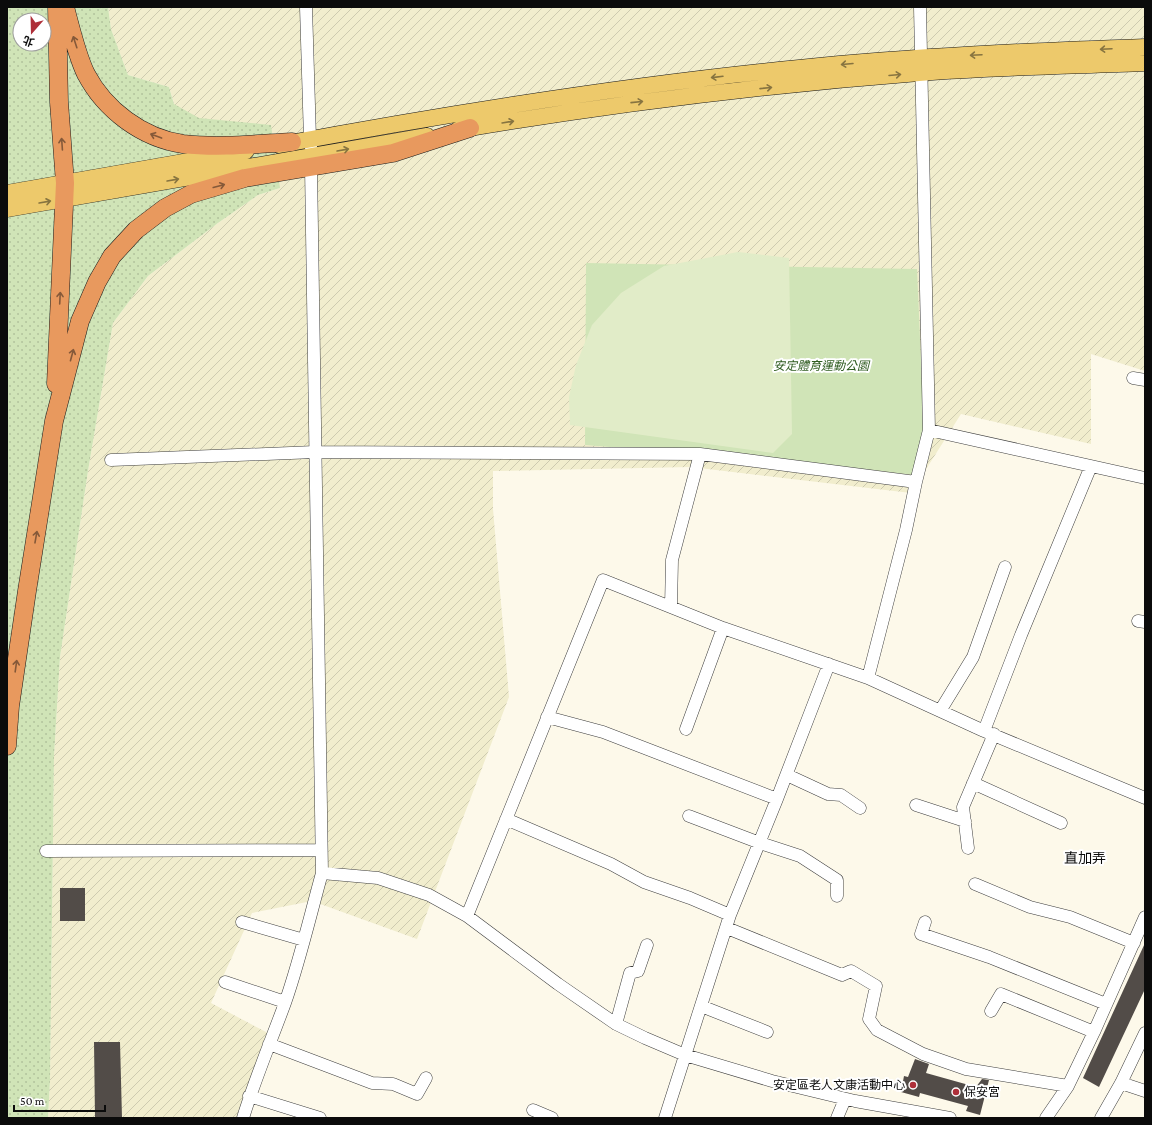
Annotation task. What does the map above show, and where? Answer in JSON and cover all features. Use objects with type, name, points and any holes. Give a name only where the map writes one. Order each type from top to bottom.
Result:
[{"type":"highway","points":[[54,421],[65,191],[59,102],[57,7]]},
{"type":"highway","points":[[65,7],[71,31],[85,72],[97,92],[117,113],[138,129],[182,144],[234,145],[292,142]]},
{"type":"highway","points":[[7,746],[10,706],[54,421],[80,321],[97,282],[112,256],[136,230],[165,208],[191,194],[245,178],[312,162],[393,153],[470,128]]},
{"type":"main road","points":[[470,128],[627,103],[789,85],[921,65],[1145,47]]},
{"type":"main road","points":[[7,209],[65,191],[292,142],[628,88],[800,68],[921,65],[1037,67],[1145,63]]},
{"type":"main road","points":[[7,193],[65,191],[312,162]]},
{"type":"street","points":[[243,1118],[249,1096],[285,1002],[322,873],[312,162],[306,7]]},
{"type":"street","points":[[868,678],[906,530],[929,430],[920,7]]},
{"type":"street","points":[[929,430],[1145,478]]},
{"type":"street","points":[[112,460],[315,452],[700,454],[916,482]]},
{"type":"street","points":[[671,607],[672,560],[700,454]]},
{"type":"street","points":[[968,848],[963,807],[973,783],[1021,635],[1091,466]]},
{"type":"street","points":[[940,711],[973,658],[1005,567]]},
{"type":"street","points":[[466,916],[603,580],[723,628],[868,678],[940,711],[1145,798]]},
{"type":"street","points":[[686,729],[723,628]]},
{"type":"street","points":[[665,1118],[730,915],[760,843],[829,664]]},
{"type":"street","points":[[547,717],[603,732],[777,799]]},
{"type":"street","points":[[786,775],[828,794],[841,795],[860,808]]},
{"type":"street","points":[[973,783],[1061,823]]},
{"type":"street","points":[[916,805],[964,821]]},
{"type":"street","points":[[689,816],[760,843],[800,856],[837,880],[837,896]]},
{"type":"street","points":[[506,819],[611,864],[644,882],[690,898],[730,915]]},
{"type":"street","points":[[46,851],[321,850]]},
{"type":"street","points":[[322,873],[378,878],[429,895],[466,916],[558,984],[616,1024],[685,1055],[772,1081],[845,1099],[950,1118]]},
{"type":"street","points":[[975,884],[1030,907],[1070,917],[1134,943]]},
{"type":"street","points":[[1046,1118],[1068,1086],[1094,1032],[1145,917]]},
{"type":"street","points":[[242,922],[304,940]]},
{"type":"street","points":[[925,922],[921,934],[989,957],[1106,1004]]},
{"type":"street","points":[[727,928],[842,975],[852,971],[876,986],[870,1019],[877,1030],[923,1054],[966,1069],[1068,1086]]},
{"type":"street","points":[[616,1024],[630,973],[638,971],[647,945]]},
{"type":"street","points":[[225,982],[285,1002]]},
{"type":"street","points":[[991,1011],[1001,994],[1094,1032]]},
{"type":"street","points":[[701,1006],[767,1032]]},
{"type":"street","points":[[1102,1118],[1145,1033]]},
{"type":"street","points":[[269,1044],[372,1083],[393,1084],[417,1094],[426,1078]]},
{"type":"street","points":[[1121,1083],[1145,1092]]},
{"type":"street","points":[[249,1096],[320,1118]]},
{"type":"street","points":[[837,1118],[845,1099]]},
{"type":"street","points":[[533,1110],[552,1118]]},
{"type":"green space","points":[[7,7],[108,7],[111,29],[128,75],[169,87],[174,104],[199,118],[271,125],[280,188],[258,195],[148,276],[113,323],[88,471],[60,657],[54,756],[50,1081],[48,1118],[7,1118]]},
{"type":"green space","points":[[108,7],[1145,7],[1145,371],[1091,354],[1091,444],[961,414],[911,493],[691,467],[493,471],[493,509],[509,697],[417,939],[312,901],[252,913],[211,1003],[268,1033],[240,1118],[48,1118],[50,1081],[54,756],[60,657],[88,471],[113,323],[148,276],[258,195],[280,188],[199,118],[177,113],[169,87],[128,75],[111,29]]},
{"type":"green space","points":[[738,252],[789,258],[792,434],[773,453],[570,425],[569,397],[576,365],[592,325],[621,293],[664,266]]},
{"type":"green space","name":"安定體育運動公園","points":[[586,263],[917,269],[924,430],[914,475],[828,465],[585,445]]},
{"type":"building","points":[[60,888],[85,888],[85,921],[60,921]]},
{"type":"building","points":[[1145,943],[1145,989],[1099,1087],[1083,1078]]},
{"type":"building","points":[[94,1042],[120,1042],[122,1118],[95,1118]]},
{"type":"building","name":"保安宮","points":[[915,1059],[929,1064],[926,1073],[976,1087],[982,1079],[989,1080],[980,1115],[966,1111],[968,1106],[920,1093],[919,1097],[901,1092],[904,1076],[908,1077]]},
{"type":"place","name":"安定區老人文康活動中心","points":[[913,1085]]},
{"type":"place","name":"保安宮","points":[[956,1092]]},
{"type":"district","name":"直加弄","points":[[1085,858]]}]
